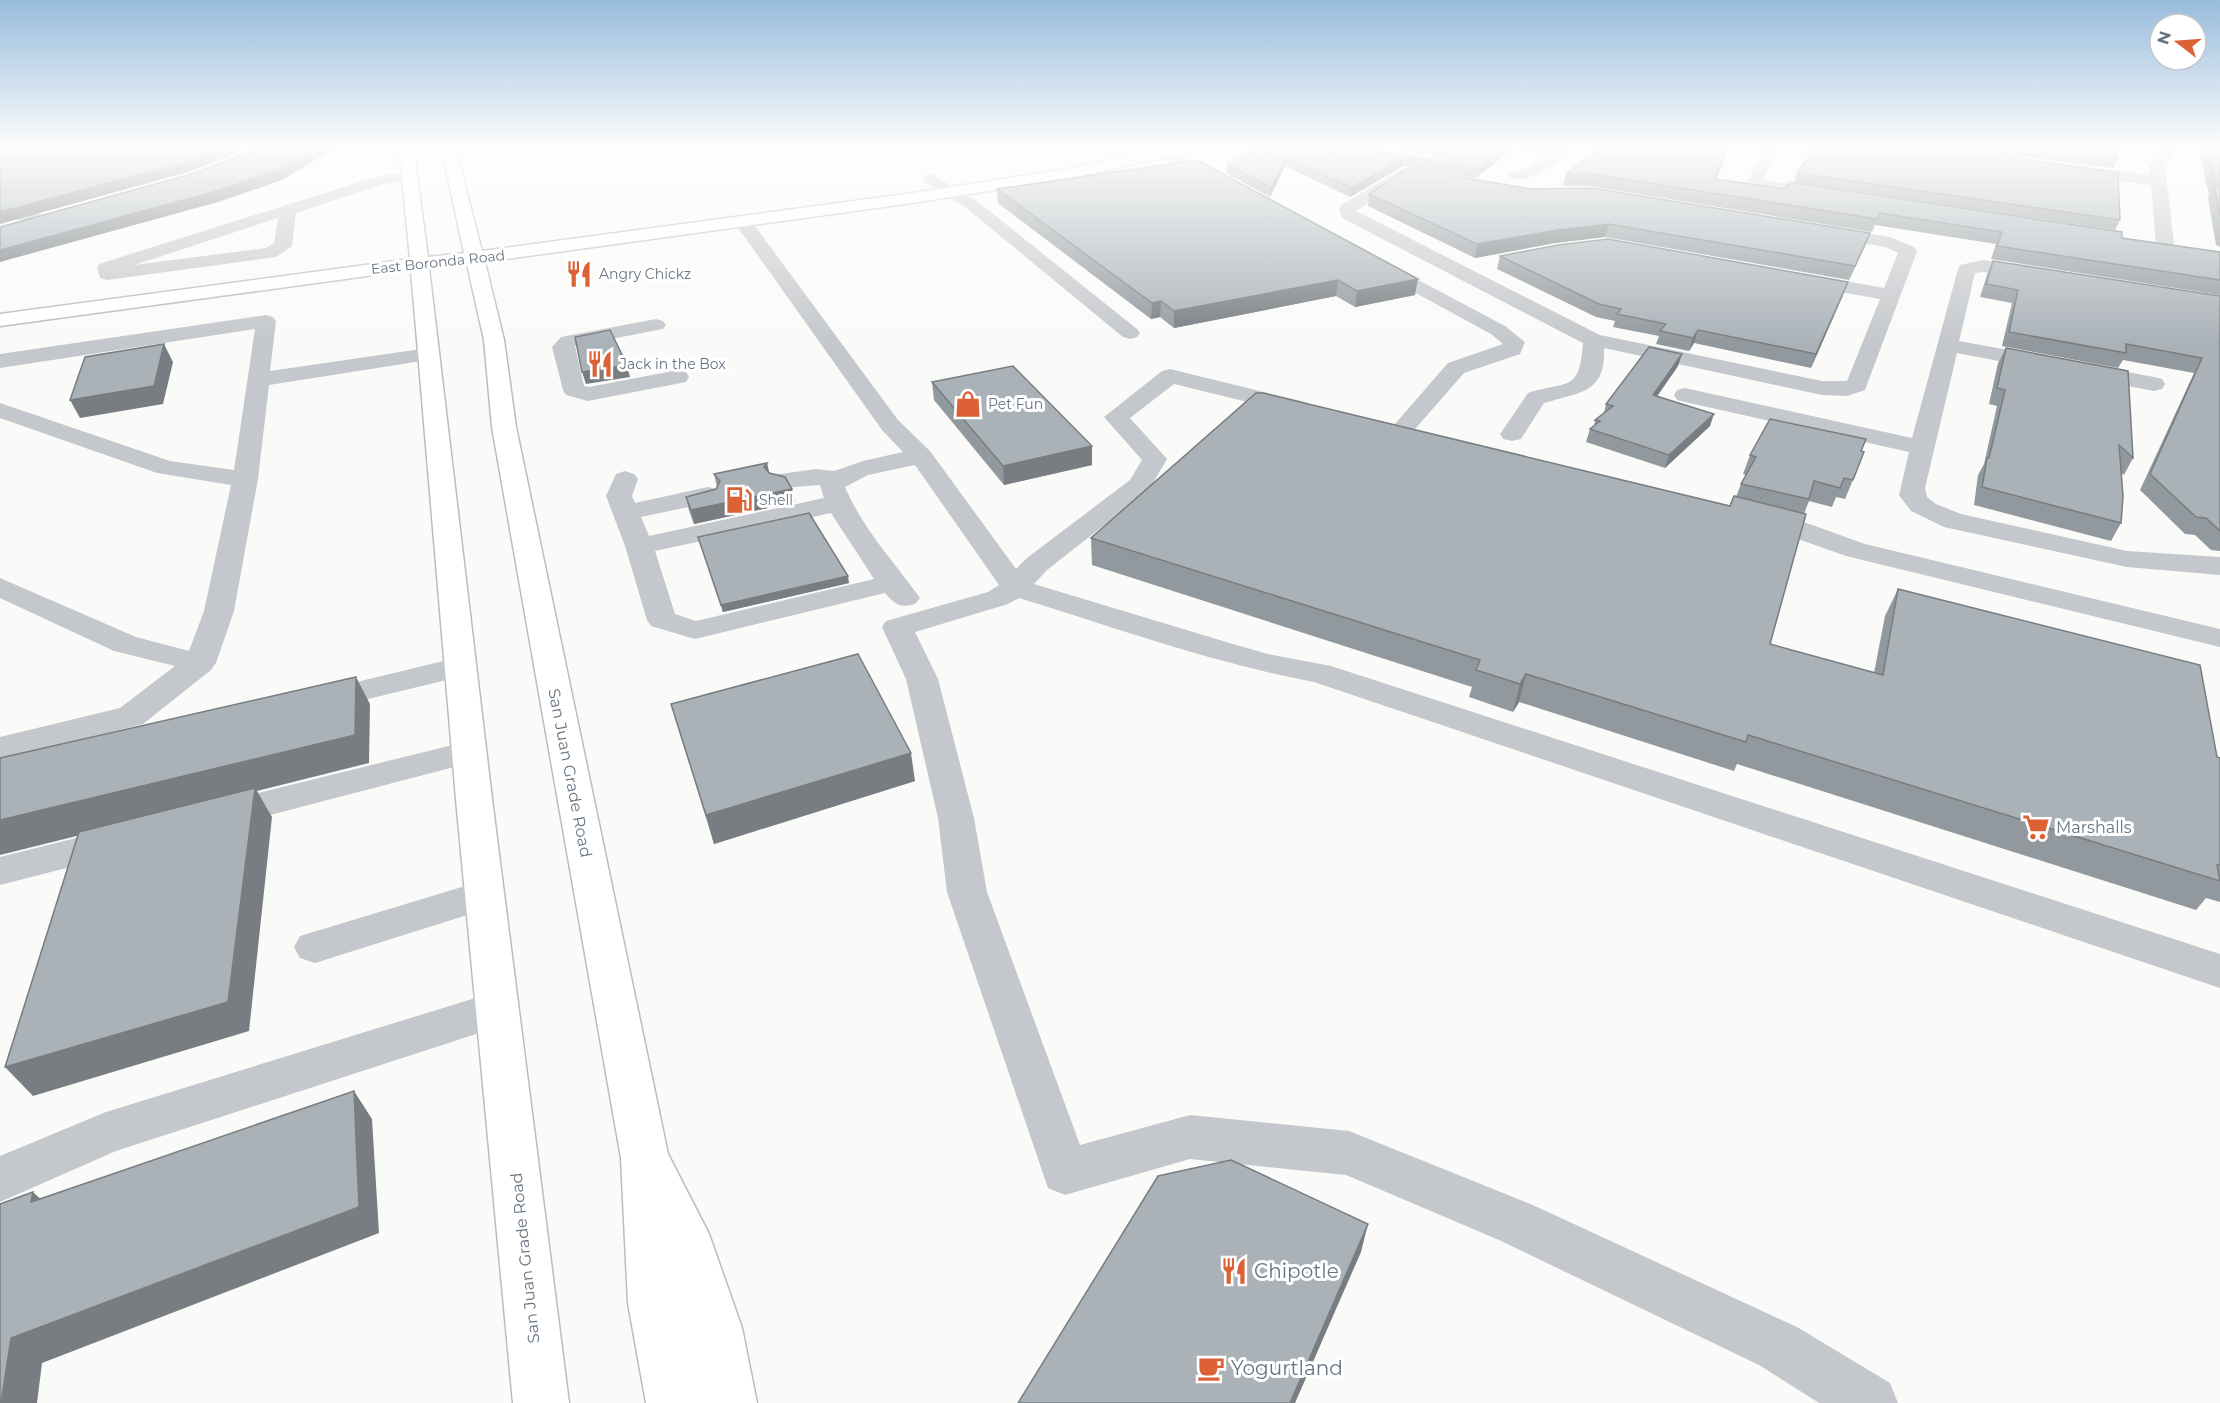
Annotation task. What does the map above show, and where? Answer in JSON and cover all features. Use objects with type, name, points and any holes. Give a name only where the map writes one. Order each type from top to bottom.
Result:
[{"type":"main road","name":"San Juan Grade Road","points":[[414,211],[460,668],[541,1403]]},
{"type":"main road","name":"San Juan Grade Road","points":[[469,211],[479,245],[494,340],[504,427],[556,706],[645,1158],[655,1303],[674,1403]]},
{"type":"main road","name":"East Boronda Road","points":[[0,320],[479,245],[742,222],[816,211]]},
{"type":"main road","name":"East Boronda Road","points":[[0,304],[419,256]]},
{"type":"main road","points":[[645,1158],[684,1234],[715,1328],[729,1403]]},
{"type":"street","points":[[8,211],[46,219],[10,228]]},
{"type":"street","points":[[283,211],[106,268],[107,274],[270,253],[283,246],[288,211]]},
{"type":"street","points":[[979,211],[1050,266],[1130,333]]},
{"type":"street","points":[[1347,211],[1594,340],[1822,388],[1847,389],[1857,385],[1908,251],[1890,242],[1702,211]]},
{"type":"street","points":[[2161,211],[2165,244]]},
{"type":"street","points":[[742,222],[890,425],[921,456],[1016,587],[1222,651],[1265,663],[1320,673],[2220,972]]},
{"type":"street","points":[[1363,256],[1498,330],[1514,342],[1512,349],[1472,361],[1456,369],[1400,432]]},
{"type":"street","points":[[1455,269],[1483,264]]},
{"type":"street","points":[[2056,276],[1983,266],[1967,269],[1911,494],[1919,504],[1954,520],[2127,559],[2220,566]]},
{"type":"street","points":[[1783,276],[1891,295]]},
{"type":"street","points":[[0,361],[266,321],[245,479],[219,611],[200,663],[131,716],[0,748]]},
{"type":"street","points":[[656,325],[568,341],[563,347],[574,390],[588,393],[678,377]]},
{"type":"street","points":[[1512,434],[1536,398],[1571,389],[1583,383],[1593,367],[1594,340]]},
{"type":"street","points":[[260,371],[428,345]]},
{"type":"street","points":[[1948,345],[2154,384]]},
{"type":"street","points":[[626,479],[619,496],[639,546],[662,620],[695,630],[907,601],[998,598],[1016,587],[1037,564],[1140,485],[1155,459],[1116,417],[1170,376],[1320,412]]},
{"type":"street","points":[[1685,395],[1922,448]]},
{"type":"street","points":[[0,410],[166,468],[245,479]]},
{"type":"street","points":[[639,546],[836,491],[847,474],[921,456]]},
{"type":"street","points":[[782,480],[816,477],[836,491],[907,601]]},
{"type":"street","points":[[624,513],[708,495]]},
{"type":"street","points":[[1736,514],[1794,528],[1856,550],[2220,638]]},
{"type":"street","points":[[0,587],[125,644],[200,663]]},
{"type":"street","points":[[907,601],[897,627],[922,679],[956,818],[967,892],[1065,1172],[1190,1137],[1349,1153],[1516,1223],[1778,1346],[1870,1403]]},
{"type":"street","points":[[290,708],[460,668]]},
{"type":"street","points":[[0,777],[151,741]]},
{"type":"street","points":[[193,822],[469,752]]},
{"type":"street","points":[[0,871],[148,833]]},
{"type":"street","points":[[315,947],[485,895]]},
{"type":"street","points":[[0,1179],[106,1133],[498,1009]]},
{"type":"building","points":[[56,211],[141,211],[0,250],[0,227]]},
{"type":"building","points":[[1028,211],[1293,211],[1418,279],[1357,291],[1338,280],[1174,311],[1161,301],[1152,303]]},
{"type":"building","points":[[1407,211],[1737,211],[1870,233],[1855,266],[1609,224],[1477,244]]},
{"type":"building","points":[[1829,211],[1986,211],[2122,232],[2122,238],[2220,252],[2220,280],[1997,246],[2002,232],[1880,213],[1877,219]]},
{"type":"building","points":[[2061,211],[2120,211],[2120,220]]},
{"type":"building","points":[[1608,239],[1848,282],[1816,354],[1698,330],[1693,338],[1660,331],[1666,324],[1617,314],[1621,309],[1599,304],[1500,256],[1558,245]]},
{"type":"building","points":[[1993,261],[2220,296],[2220,531],[2206,518],[2196,517],[2150,474],[2202,358],[2126,344],[2126,353],[2009,332],[2018,290],[1986,284]]},
{"type":"building","points":[[610,330],[627,365],[582,372],[575,337]]},
{"type":"building","points":[[164,344],[154,386],[70,400],[85,357]]},
{"type":"building","points":[[1649,347],[1682,354],[1653,395],[1714,414],[1669,455],[1590,429],[1600,421],[1595,420],[1613,406],[1606,404]]},
{"type":"building","points":[[2006,348],[2128,371],[2133,458],[2119,445],[2123,496],[2121,523],[1982,487],[1987,458],[1989,458],[2005,390],[1997,388]]},
{"type":"building","points":[[1013,366],[1092,446],[1003,466],[932,382]]},
{"type":"building","points":[[1256,393],[1730,506],[1734,496],[1806,514],[1770,644],[1883,675],[1898,589],[2200,665],[2217,757],[2220,758],[2220,865],[2217,865],[2220,881],[1748,735],[1746,742],[1526,674],[1520,684],[1476,670],[1480,660],[1091,538]]},
{"type":"building","points":[[1770,419],[1866,439],[1861,451],[1864,452],[1853,480],[1844,478],[1840,488],[1814,481],[1809,499],[1741,484],[1756,457],[1750,455]]},
{"type":"building","points":[[767,463],[764,467],[769,473],[785,477],[792,489],[691,510],[686,497],[716,489],[720,481],[714,474]]},
{"type":"building","points":[[809,513],[848,576],[721,605],[698,537]]},
{"type":"building","points":[[858,654],[911,753],[706,815],[671,704]]},
{"type":"building","points":[[356,677],[355,735],[0,820],[0,758]]},
{"type":"building","points":[[255,788],[228,1002],[5,1067],[79,832]]},
{"type":"building","points":[[354,1091],[359,1207],[11,1338],[0,1403],[0,1204],[33,1192],[31,1202]]},
{"type":"building","points":[[1231,1160],[1368,1224],[1290,1403],[1018,1403],[1158,1176]]},
{"type":"place","name":"Angry Chickz","points":[[579,274]]},
{"type":"place","name":"Jack in the Box","points":[[600,364]]},
{"type":"place","name":"Pet Fun","points":[[968,404]]},
{"type":"place","name":"Shell","points":[[739,500]]},
{"type":"place","name":"Marshalls","points":[[2036,827]]},
{"type":"place","name":"Chipotle","points":[[1234,1271]]},
{"type":"place","name":"Yogurtland","points":[[1211,1368]]}]
